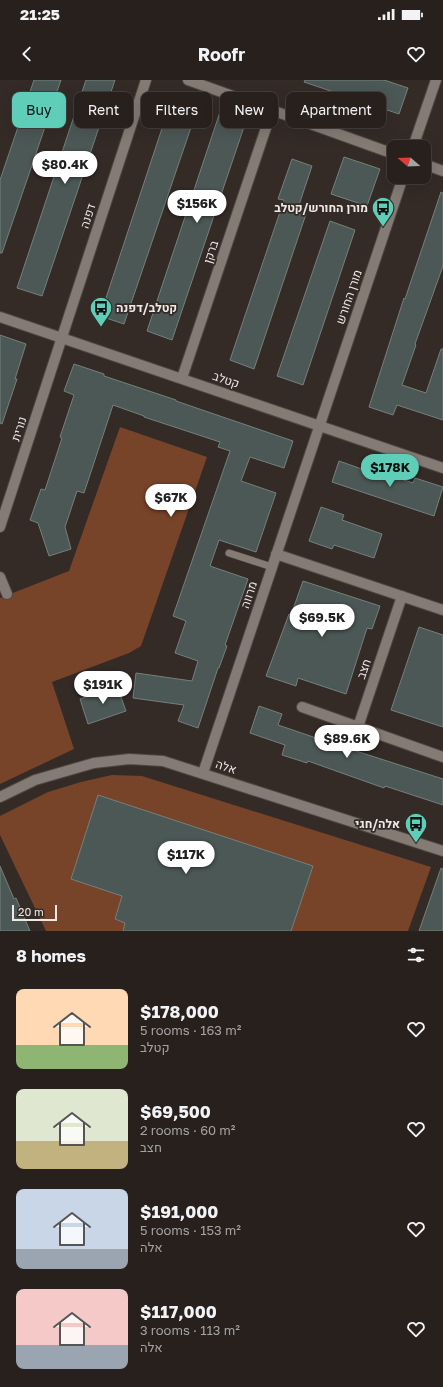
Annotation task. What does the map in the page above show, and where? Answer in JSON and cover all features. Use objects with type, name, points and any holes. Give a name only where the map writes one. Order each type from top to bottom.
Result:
[{"type":"street","name":"דפנה","points":[[62,338],[146,80]]},
{"type":"street","points":[[188,80],[222,92]]},
{"type":"street","points":[[415,140],[436,80]]},
{"type":"street","points":[[278,112],[387,151]]},
{"type":"street","name":"ברקן","points":[[182,378],[266,128]]},
{"type":"street","points":[[431,167],[443,171]]},
{"type":"street","name":"מורן החורש","points":[[319,425],[401,184]]},
{"type":"street","name":"קטלב","points":[[0,317],[443,468]]},
{"type":"street","name":"נורית","points":[[0,527],[62,338]]},
{"type":"street","name":"מרווה","points":[[203,773],[319,425]]},
{"type":"street","points":[[276,554],[443,610]]},
{"type":"street","points":[[0,577],[7,594]]},
{"type":"street","name":"חצב","points":[[358,727],[402,596]]},
{"type":"street","points":[[302,707],[443,757]]},
{"type":"street","name":"אלה","points":[[0,798],[35,780],[75,767],[129,759],[163,761],[443,851]]},
{"type":"lane","points":[[229,553],[272,567]]},
{"type":"shaded area","points":[[120,427],[207,457],[141,646],[129,653],[52,682],[74,749],[0,784],[0,598],[69,571]]},
{"type":"shaded area","points":[[112,775],[142,776],[431,867],[408,931],[46,931],[0,835],[0,816],[48,792]]},
{"type":"building","points":[[34,80],[61,80],[57,92],[30,92]]},
{"type":"building","points":[[86,80],[115,80],[111,92],[82,92]]},
{"type":"building","points":[[305,80],[384,80],[408,88],[399,114],[386,110],[386,92],[334,92],[304,82]]},
{"type":"building","points":[[220,112],[220,128],[244,128],[172,340],[147,331]]},
{"type":"building","points":[[74,116],[74,128],[99,128],[42,296],[17,288]]},
{"type":"building","points":[[18,128],[45,128],[2,253],[0,253],[0,180]]},
{"type":"building","points":[[162,128],[191,128],[124,324],[100,316]]},
{"type":"building","points":[[344,157],[380,169],[367,206],[331,194]]},
{"type":"building","points":[[292,159],[312,166],[297,211],[306,214],[254,369],[230,360],[284,200],[278,199]]},
{"type":"building","points":[[441,192],[443,193],[443,266],[402,385],[426,393],[441,349],[443,349],[443,420],[397,405],[393,415],[369,407],[404,298],[405,299]]},
{"type":"building","points":[[330,221],[355,230],[303,385],[277,376]]},
{"type":"building","points":[[0,335],[26,344],[15,379],[17,379],[2,424],[0,423]]},
{"type":"building","points":[[74,364],[104,374],[104,376],[293,441],[284,468],[250,457],[241,481],[276,493],[256,552],[219,540],[210,566],[248,579],[225,645],[227,646],[198,728],[178,721],[184,705],[133,698],[136,673],[192,681],[198,661],[175,653],[186,621],[173,616],[230,451],[218,447],[220,442],[144,417],[113,405],[84,493],[77,491],[65,527],[71,549],[49,556],[38,523],[30,520],[41,489],[45,490],[62,438],[60,437],[74,395],[64,391]]},
{"type":"building","points":[[339,461],[376,474],[377,471],[413,483],[415,478],[443,487],[434,516],[332,482]]},
{"type":"building","points":[[321,507],[344,515],[342,520],[382,534],[374,558],[334,545],[332,549],[309,541]]},
{"type":"building","points":[[303,581],[380,606],[372,629],[367,628],[346,694],[298,678],[296,686],[266,676]]},
{"type":"building","points":[[419,627],[443,635],[443,727],[391,710]]},
{"type":"building","points":[[117,686],[126,711],[88,724],[80,699]]},
{"type":"building","points":[[259,706],[282,714],[278,725],[328,742],[329,740],[357,749],[356,751],[443,779],[443,805],[385,786],[384,788],[308,761],[307,763],[282,755],[285,745],[250,733]]},
{"type":"building","points":[[98,795],[313,866],[291,931],[123,931],[125,923],[115,919],[122,896],[71,879]]},
{"type":"building","points":[[0,866],[14,899],[16,898],[30,931],[0,931]]},
{"type":"building","points":[[441,868],[443,869],[443,931],[419,931]]},
{"type":"place","name":"מורן החורש/קטלב","points":[[383,228]]},
{"type":"place","name":"קטלב/דפנה","points":[[101,328]]},
{"type":"place","name":"אלה/חגי","points":[[416,844]]}]
